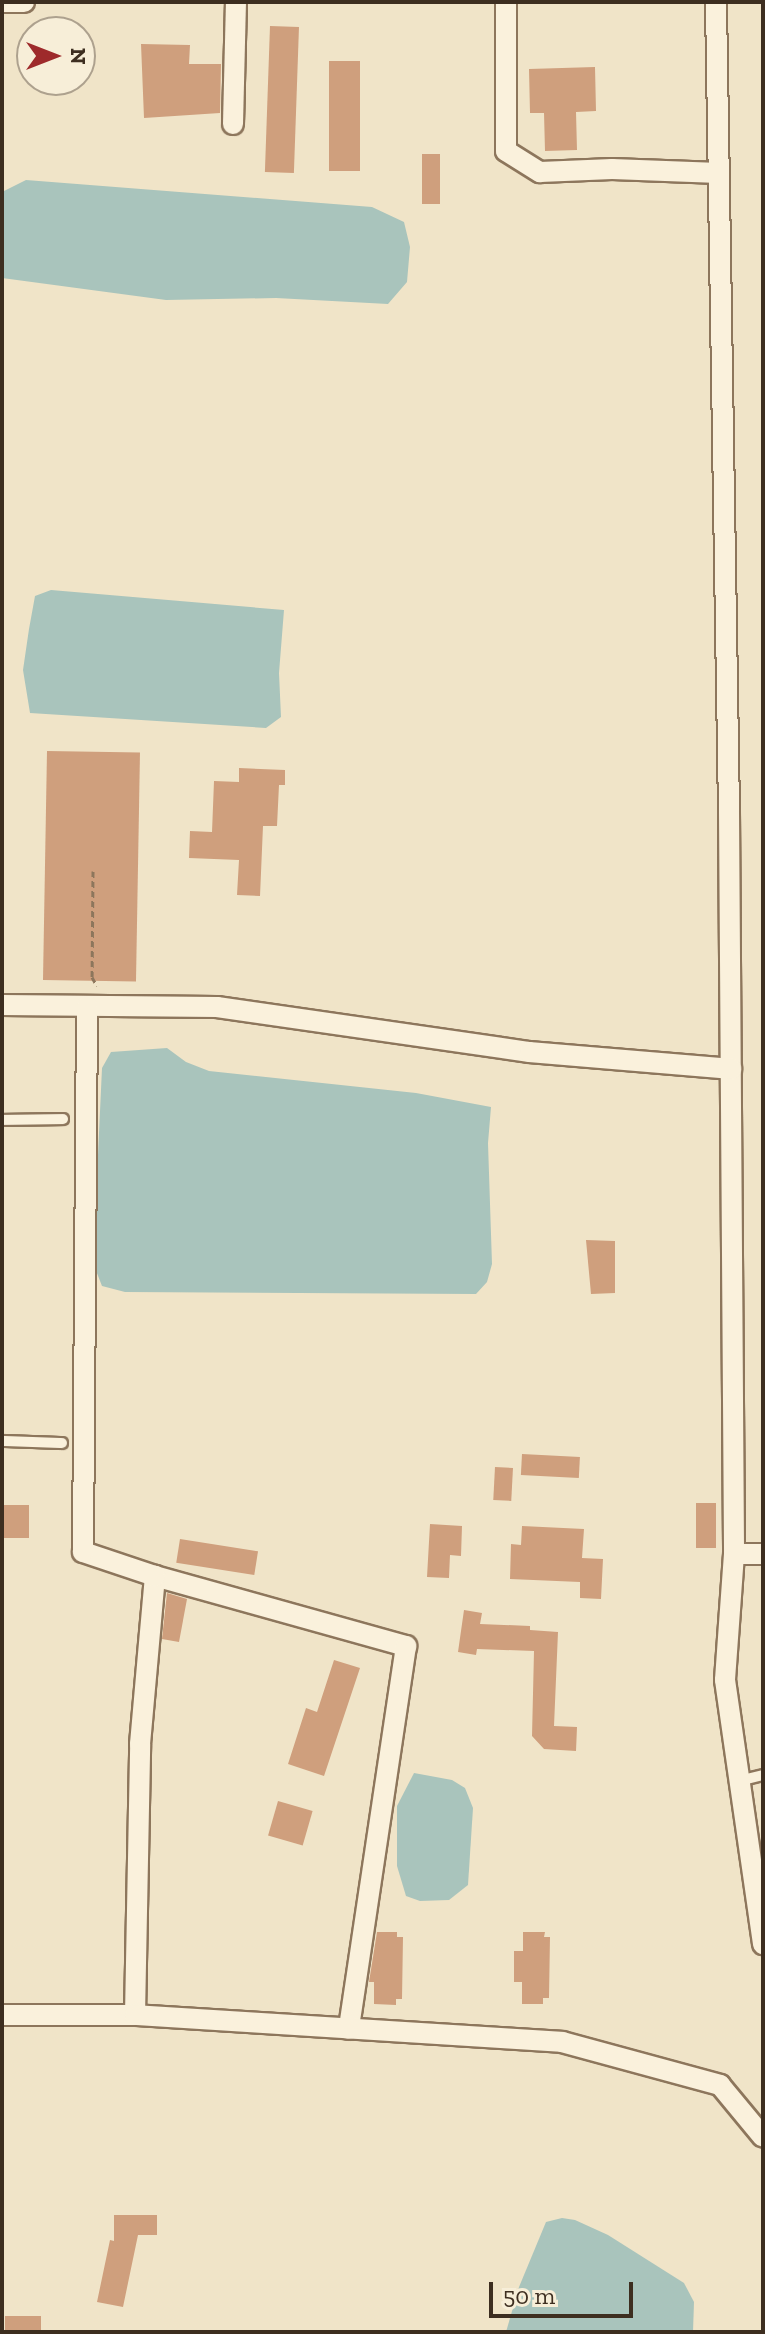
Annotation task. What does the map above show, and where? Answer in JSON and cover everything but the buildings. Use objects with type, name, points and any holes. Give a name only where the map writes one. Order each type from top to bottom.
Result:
[{"type":"street","points":[[2,2],[24,2]]},
{"type":"street","points":[[233,124],[236,2]]},
{"type":"street","points":[[506,2],[506,151],[540,172],[612,169],[719,173]]},
{"type":"street","points":[[716,2],[731,1069],[734,1554],[725,1680],[763,1944]]},
{"type":"street","points":[[2,1005],[217,1007],[530,1052],[731,1069]]},
{"type":"street","points":[[87,1006],[83,1552],[155,1576],[406,1646],[349,2029]]},
{"type":"street","points":[[734,1554],[763,1554]]},
{"type":"street","points":[[135,2015],[140,1744],[155,1576]]},
{"type":"street","points":[[2,2015],[135,2015],[562,2042],[720,2085],[763,2137]]},
{"type":"lane","points":[[2,1120],[63,1119]]},
{"type":"lane","points":[[2,1441],[62,1443]]},
{"type":"lane","points":[[739,1781],[763,1775]]},
{"type":"path","points":[[93,871],[92,977],[109,1006]]},
{"type":"water","points":[[26,180],[372,207],[404,222],[410,247],[407,282],[388,304],[276,298],[166,300],[2,278],[2,192]]},
{"type":"water","points":[[51,590],[284,610],[279,673],[281,717],[266,728],[30,713],[23,670],[29,629],[35,596]]},
{"type":"water","points":[[167,1048],[186,1062],[209,1071],[416,1093],[491,1107],[488,1143],[492,1264],[487,1282],[476,1294],[125,1292],[102,1286],[93,1263],[102,1068],[111,1052]]},
{"type":"water","points":[[414,1773],[452,1780],[465,1788],[473,1808],[468,1885],[449,1900],[420,1901],[406,1896],[397,1866],[397,1806]]},
{"type":"water","points":[[562,2218],[575,2220],[608,2235],[684,2283],[694,2302],[693,2332],[506,2332],[519,2287],[546,2222]]}]
